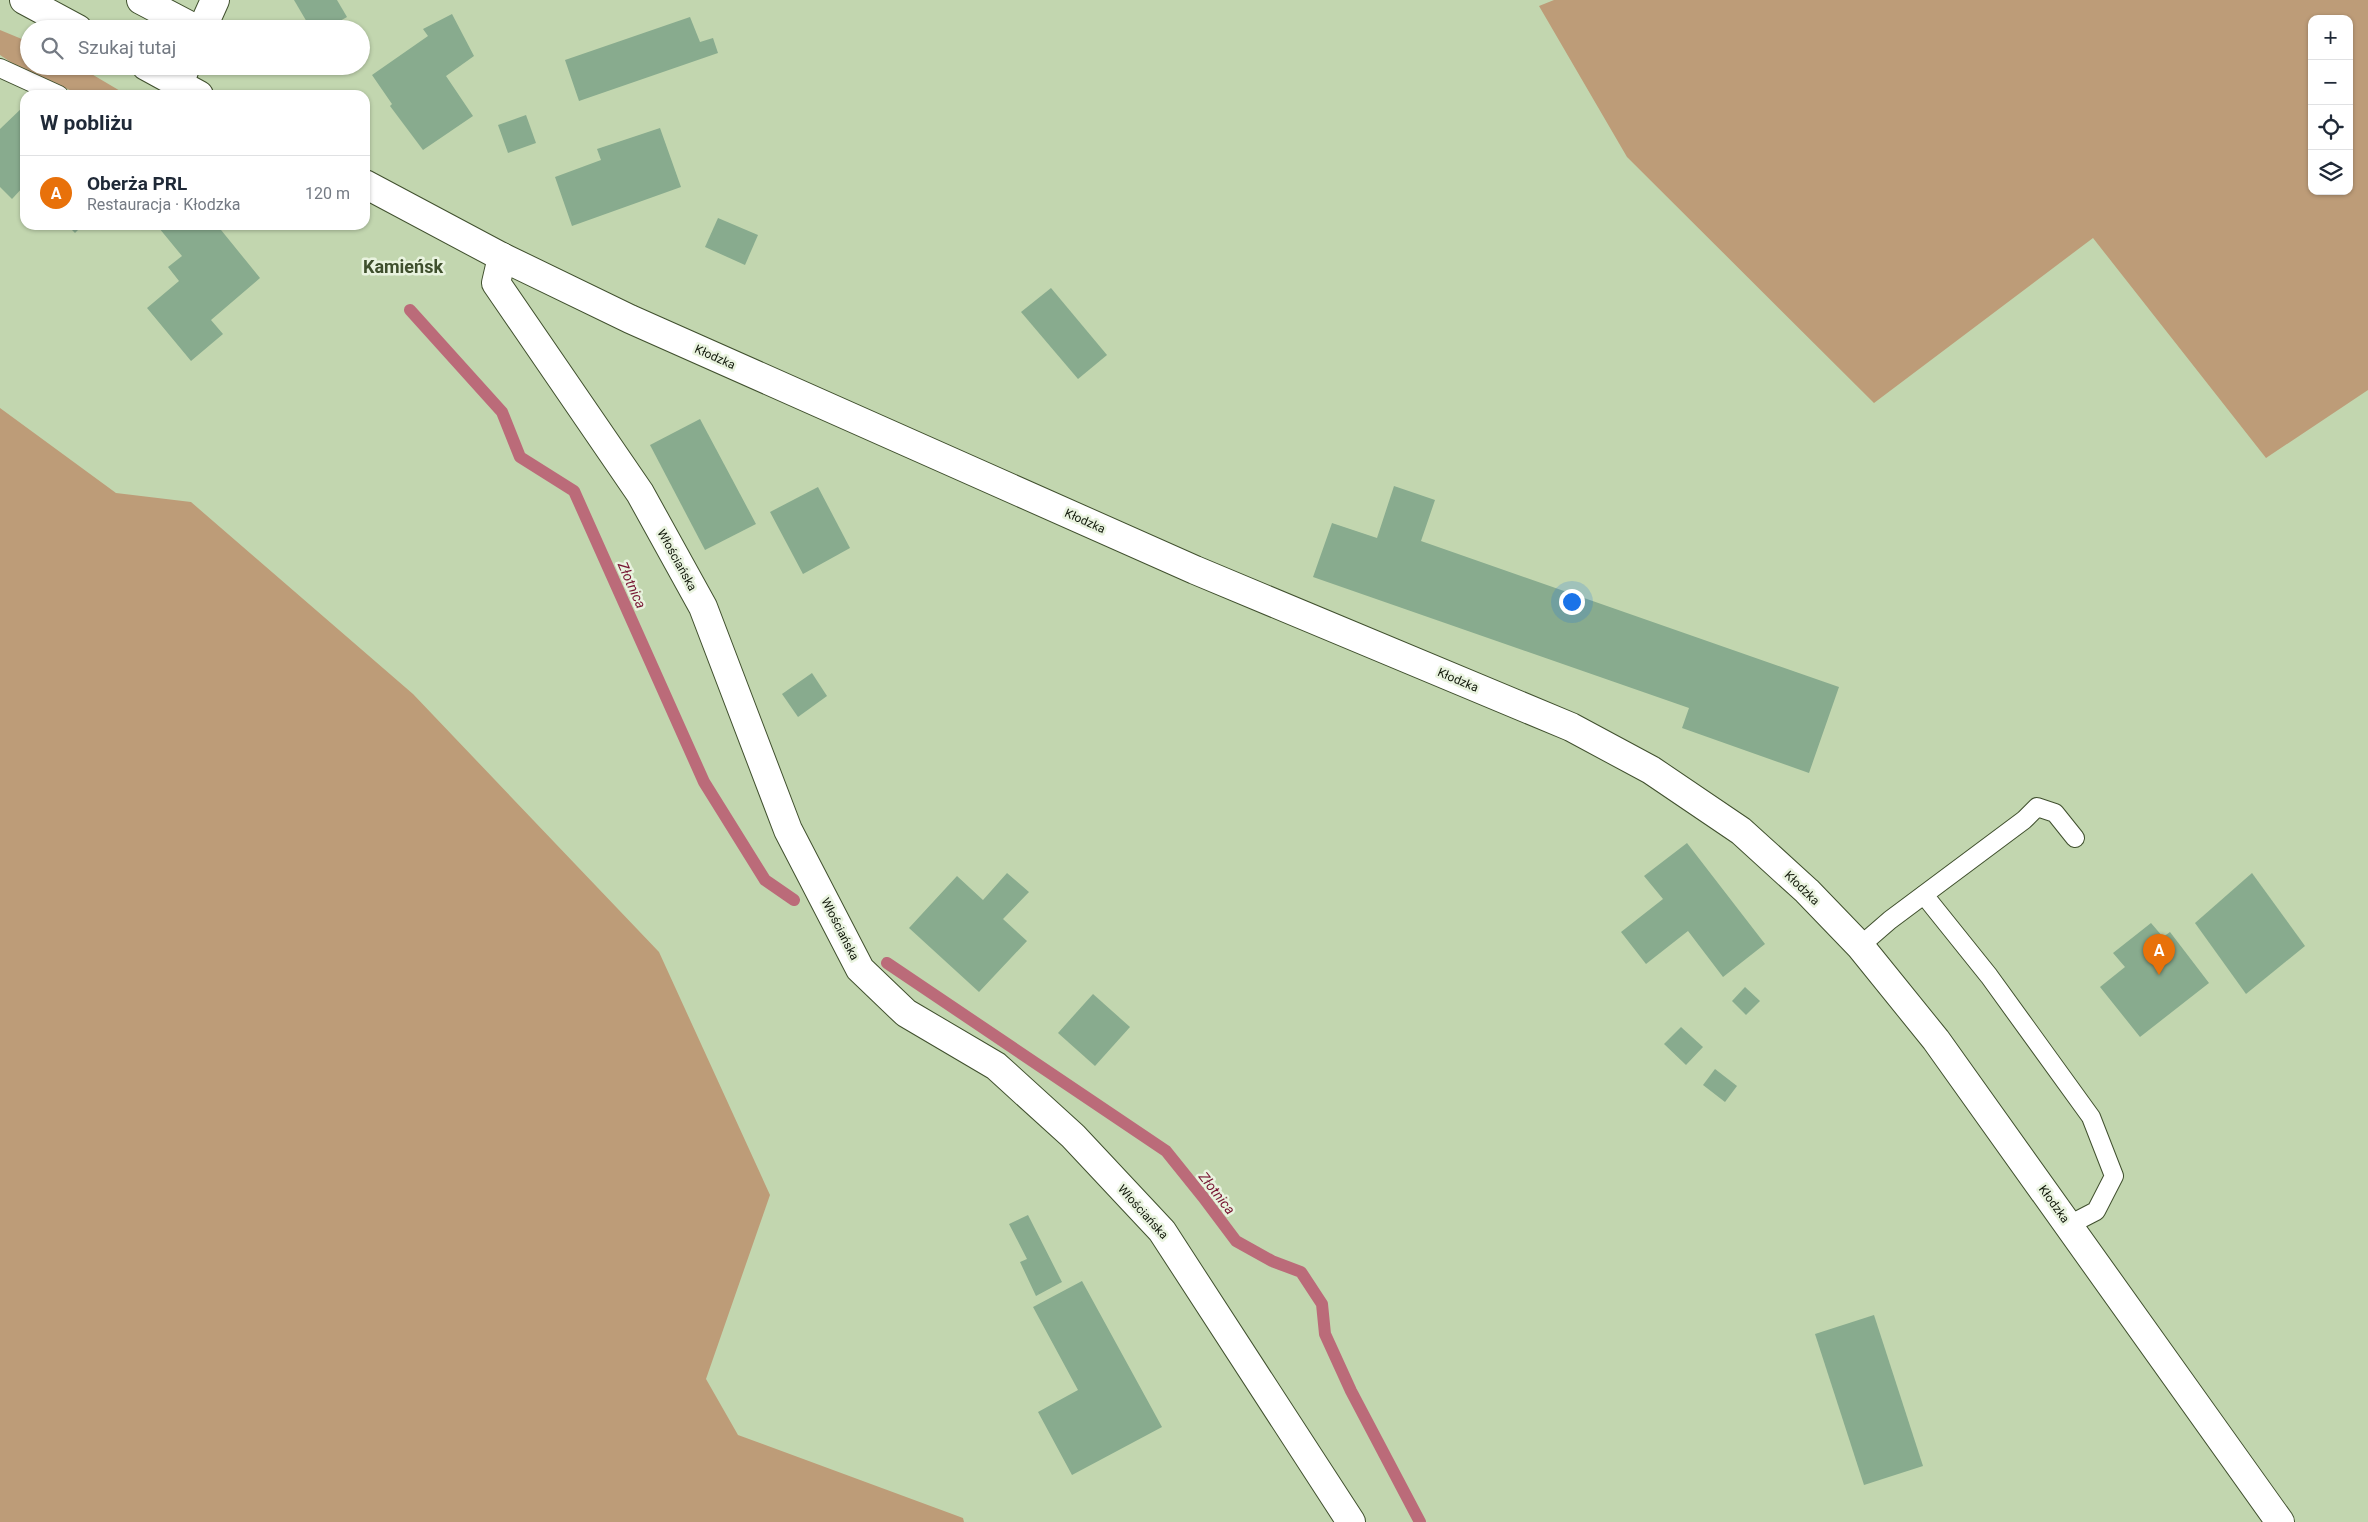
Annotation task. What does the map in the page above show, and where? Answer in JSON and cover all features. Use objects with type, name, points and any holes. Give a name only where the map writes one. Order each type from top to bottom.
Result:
[{"type":"main road","points":[[24,0],[61,20]]},
{"type":"main road","points":[[141,0],[179,20]]},
{"type":"main road","points":[[206,20],[215,0]]},
{"type":"main road","points":[[170,75],[188,82]]},
{"type":"main road","name":"Kłodzka","points":[[370,187],[502,256],[630,319],[1168,558],[1570,727],[1651,770],[1741,831],[1807,891],[1860,946],[1936,1040],[2280,1522]]},
{"type":"main road","name":"Włościańska","points":[[502,256],[496,284],[640,493],[703,607],[788,830],[860,969],[906,1013],[996,1066],[1073,1136],[1162,1231],[1351,1522]]},
{"type":"lane","points":[[0,68],[47,90]]},
{"type":"lane","points":[[1860,946],[2024,820],[2037,807],[2055,813],[2075,838]]},
{"type":"lane","points":[[1924,895],[1989,976],[2091,1117],[2114,1176],[2096,1210],[2069,1225]]},
{"type":"shaded area","points":[[1554,0],[2368,0],[2368,390],[2266,458],[2093,238],[1874,403],[1627,157],[1539,6]]},
{"type":"shaded area","points":[[0,30],[20,38],[20,68],[0,55]]},
{"type":"shaded area","points":[[36,75],[93,75],[119,90],[70,90]]},
{"type":"shaded area","points":[[0,408],[116,493],[191,502],[413,694],[659,952],[770,1195],[706,1379],[738,1435],[963,1518],[964,1522],[0,1522]]},
{"type":"building","points":[[294,0],[337,0],[347,17],[342,20],[306,20]]},
{"type":"building","points":[[452,14],[474,56],[446,76],[473,116],[423,150],[390,106],[392,104],[372,75],[428,36],[423,29]]},
{"type":"building","points":[[690,17],[700,42],[713,38],[718,53],[579,101],[565,60]]},
{"type":"building","points":[[20,110],[20,190],[12,199],[0,187],[0,129]]},
{"type":"building","points":[[526,115],[536,143],[508,153],[498,125]]},
{"type":"building","points":[[660,128],[681,187],[572,226],[555,177],[601,160],[597,149]]},
{"type":"building","points":[[718,218],[758,235],[745,265],[705,247]]},
{"type":"building","points":[[161,230],[221,230],[260,278],[211,320],[223,334],[191,361],[147,308],[179,281],[168,267],[182,256]]},
{"type":"building","points":[[1051,288],[1107,355],[1078,379],[1021,312]]},
{"type":"building","points":[[700,419],[756,524],[705,550],[650,445]]},
{"type":"building","points":[[1394,486],[1435,500],[1421,541],[1839,687],[1809,773],[1682,728],[1689,708],[1313,577],[1332,523],[1377,538]]},
{"type":"building","points":[[818,487],[850,548],[803,574],[770,512]]},
{"type":"building","points":[[812,673],[827,696],[798,717],[782,694]]},
{"type":"building","points":[[1687,843],[1765,944],[1723,977],[1688,931],[1646,964],[1621,932],[1663,899],[1644,876]]},
{"type":"building","points":[[1007,873],[1029,892],[1003,919],[1027,941],[979,992],[909,928],[957,876],[983,900]]},
{"type":"building","points":[[2252,873],[2305,946],[2246,994],[2195,923]]},
{"type":"building","points":[[2151,923],[2163,937],[2170,932],[2209,983],[2140,1037],[2100,987],[2125,967],[2113,953]]},
{"type":"building","points":[[1745,987],[1760,1001],[1746,1015],[1732,1001]]},
{"type":"building","points":[[1093,994],[1130,1027],[1095,1066],[1058,1033]]},
{"type":"building","points":[[1681,1027],[1703,1047],[1686,1065],[1664,1044]]},
{"type":"building","points":[[1715,1069],[1737,1086],[1725,1102],[1703,1085]]},
{"type":"building","points":[[1028,1215],[1062,1282],[1036,1296],[1020,1262],[1027,1259],[1009,1224]]},
{"type":"building","points":[[1082,1281],[1162,1427],[1072,1475],[1038,1412],[1078,1390],[1033,1307]]},
{"type":"building","points":[[1874,1315],[1923,1466],[1864,1485],[1815,1334]]},
{"type":"waterway","name":"Złotnica","points":[[410,310],[502,412],[520,457],[574,491],[704,782],[765,880],[794,900]]},
{"type":"waterway","name":"Złotnica","points":[[887,963],[1166,1151],[1236,1241],[1272,1261],[1301,1272],[1322,1304],[1325,1334],[1351,1391],[1420,1522]]},
{"type":"place","name":"Oberża PRL","points":[[2159,975]]},
{"type":"district","name":"Kamieńsk","points":[[403,266]]}]
